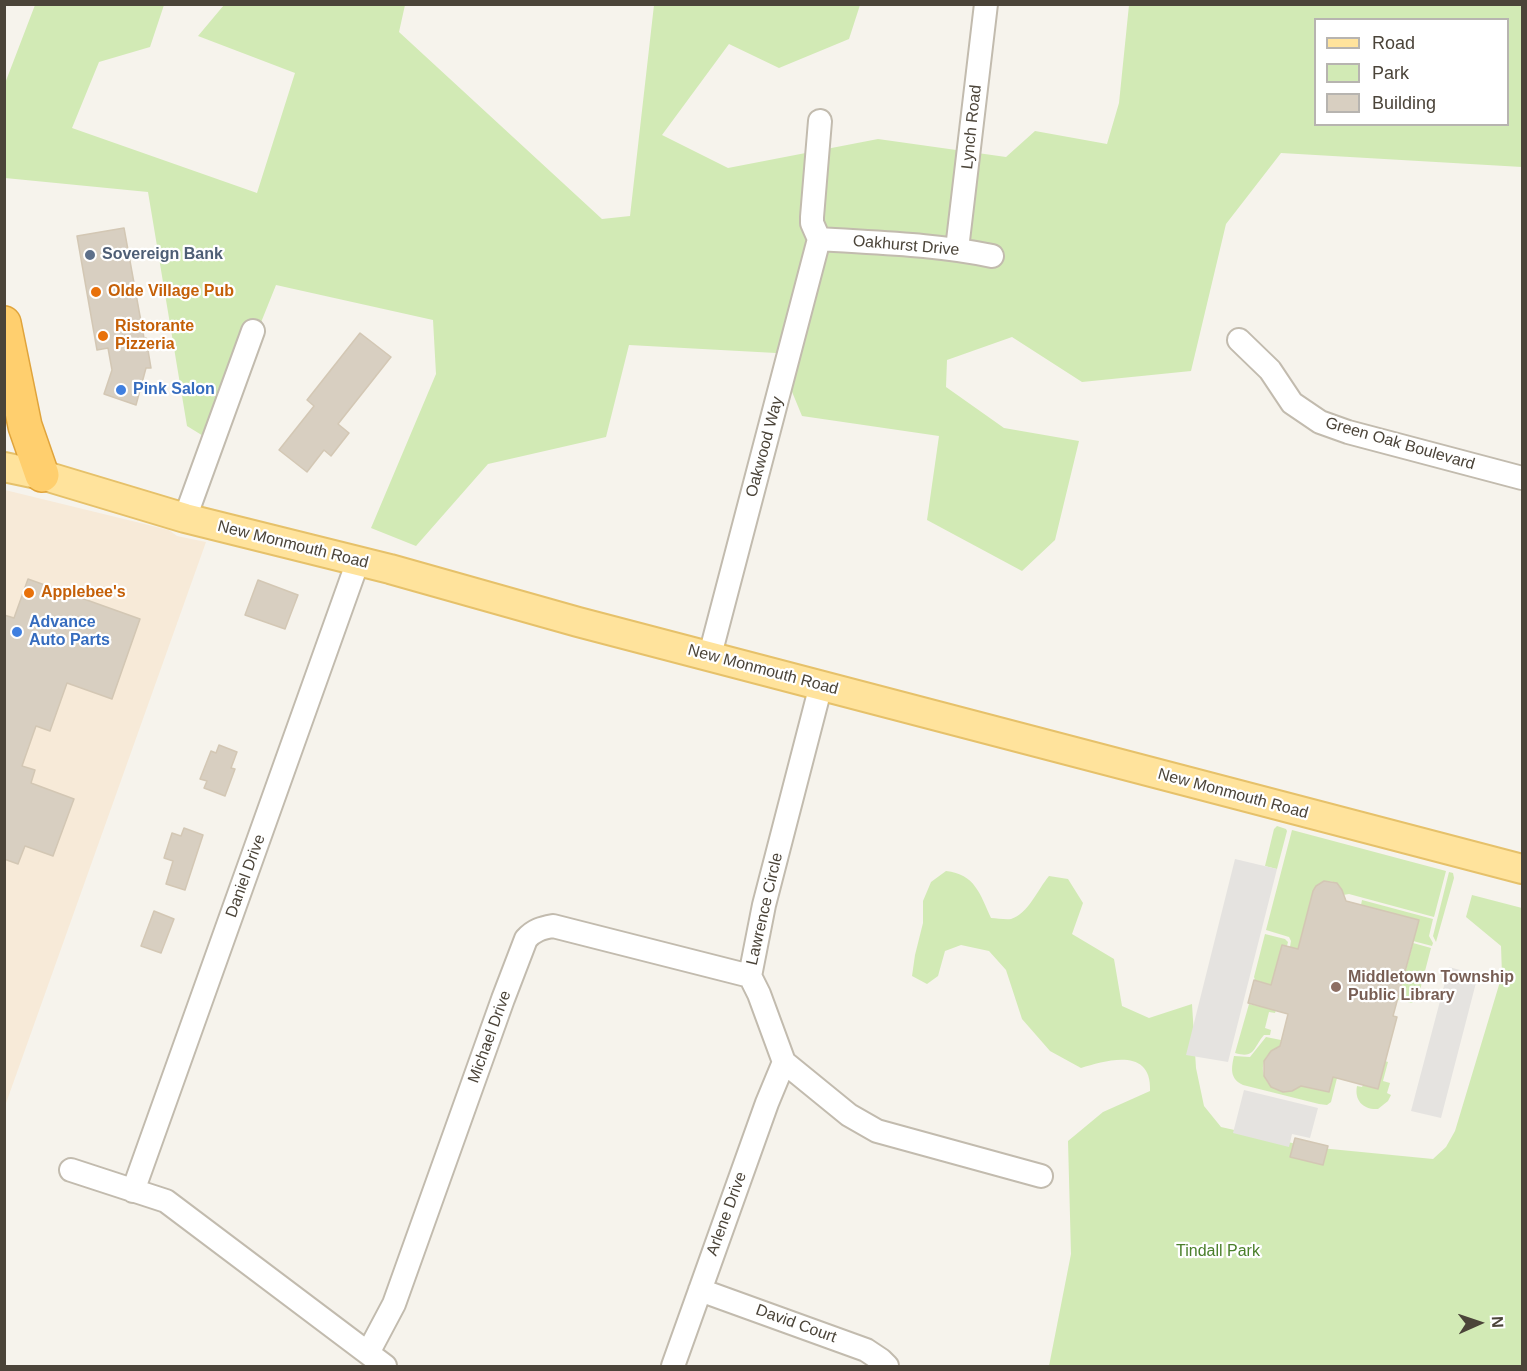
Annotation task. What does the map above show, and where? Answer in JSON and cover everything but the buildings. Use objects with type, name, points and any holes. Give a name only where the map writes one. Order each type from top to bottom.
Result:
[{"type":"highway","points":[[4,323],[25,426],[42,475]]},
{"type":"main road","name":"New Monmouth Road","points":[[4,467],[42,475],[185,518],[358,561],[1522,869]]},
{"type":"street","name":"Lynch Road","points":[[957,249],[986,4]]},
{"type":"street","points":[[819,239],[812,223],[812,217],[820,121]]},
{"type":"street","name":"Oakhurst Drive","points":[[819,239],[957,249],[992,256]]},
{"type":"street","name":"Oakwood Way","points":[[710,656],[819,239]]},
{"type":"street","points":[[185,518],[253,331]]},
{"type":"street","name":"Green Oak Boulevard","points":[[1239,340],[1270,370],[1292,402],[1320,422],[1348,432],[1522,478]]},
{"type":"street","name":"Daniel Drive","points":[[133,1191],[358,561]]},
{"type":"street","name":"Lawrence Circle","points":[[784,1062],[750,976],[764,905],[821,685]]},
{"type":"street","name":"Michael Drive","points":[[377,1360],[394,1304],[526,939],[539,928],[553,926],[750,976]]},
{"type":"street","points":[[784,1062],[849,1116],[877,1131],[1041,1176]]},
{"type":"street","name":"Arlene Drive","points":[[673,1366],[767,1103],[784,1062]]},
{"type":"street","points":[[71,1170],[166,1201],[377,1360]]},
{"type":"street","name":"David Court","points":[[700,1290],[866,1350],[887,1366]]},
{"type":"shaded area","points":[[5,490],[169,530],[177,536],[206,542],[5,1106]]},
{"type":"shaded area","points":[[1235,859],[1277,869],[1228,1062],[1186,1055]]},
{"type":"shaded area","points":[[1449,967],[1478,975],[1441,1118],[1411,1111]]},
{"type":"shaded area","points":[[1244,1090],[1318,1108],[1310,1138],[1292,1134],[1289,1147],[1233,1133]]},
{"type":"green space","points":[[35,5],[164,5],[150,47],[99,62],[72,128],[257,193],[295,73],[198,36],[224,5],[405,5],[399,32],[602,219],[630,216],[654,5],[860,5],[849,39],[779,68],[729,44],[662,135],[728,168],[878,139],[1006,157],[1035,131],[1107,144],[1119,103],[1129,5],[1522,5],[1522,167],[1281,153],[1226,224],[1191,371],[1082,382],[1012,337],[947,360],[946,387],[1004,428],[1079,441],[1055,540],[1022,571],[927,520],[939,436],[802,416],[776,353],[629,345],[606,437],[488,464],[416,546],[371,528],[436,374],[433,320],[276,285],[213,442],[187,426],[148,192],[5,178],[4,86]]},
{"type":"green space","points":[[1277,826],[1287,831],[1277,869],[1265,866],[1274,829]]},
{"type":"green space","points":[[1292,830],[1446,871],[1434,917],[1349,894],[1343,895],[1338,885],[1330,881],[1325,882],[1316,886],[1313,891],[1298,949],[1290,947],[1289,937],[1266,930]]},
{"type":"green space","name":"Tindall Park","points":[[946,871],[964,876],[980,893],[991,918],[1004,919],[1011,919],[1023,912],[1049,876],[1068,879],[1083,903],[1072,934],[1114,959],[1122,1006],[1149,1018],[1192,1004],[1196,1068],[1204,1106],[1221,1127],[1310,1147],[1433,1159],[1446,1147],[1455,1131],[1502,975],[1501,946],[1466,917],[1472,895],[1522,908],[1522,1366],[1049,1366],[1071,1254],[1068,1141],[1103,1112],[1150,1091],[1149,1077],[1144,1068],[1136,1062],[1115,1060],[1081,1068],[1050,1051],[1022,1019],[1006,970],[989,951],[961,945],[945,951],[938,976],[927,984],[912,976],[923,923],[923,901],[931,882]]},
{"type":"green space","points":[[1449,872],[1453,873],[1454,878],[1436,942],[1433,936]]},
{"type":"green space","points":[[1362,900],[1433,919],[1429,936],[1433,943],[1432,946],[1413,941],[1418,920],[1361,905]]},
{"type":"green space","points":[[1265,934],[1285,939],[1288,942],[1287,946],[1282,945],[1271,985],[1255,980],[1254,977]]},
{"type":"green space","points":[[1413,943],[1431,948],[1419,994],[1412,1003],[1398,1000]]},
{"type":"green space","points":[[1249,1004],[1276,1010],[1275,1013],[1269,1012],[1265,1028],[1271,1030],[1270,1035],[1264,1035],[1253,1051],[1246,1055],[1235,1053]]},
{"type":"green space","points":[[1266,1037],[1281,1040],[1280,1047],[1270,1053],[1264,1062],[1263,1071],[1272,1086],[1280,1090],[1290,1090],[1301,1085],[1328,1092],[1333,1077],[1337,1078],[1331,1102],[1327,1105],[1319,1104],[1243,1085],[1236,1080],[1232,1069],[1234,1056],[1250,1057]]},
{"type":"green space","points":[[1385,1061],[1388,1062],[1383,1081],[1390,1083],[1387,1093],[1391,1095],[1388,1101],[1378,1109],[1368,1108],[1361,1104],[1357,1096],[1357,1086],[1362,1087],[1363,1085],[1378,1089]]},
{"type":"place","name":"Sovereign Bank","points":[[90,255]]},
{"type":"place","name":"Olde Village Pub","points":[[96,292]]},
{"type":"place","name":"Ristorante Pizzeria","points":[[103,336]]},
{"type":"place","name":"Pink Salon","points":[[121,390]]},
{"type":"place","name":"Applebee's","points":[[29,593]]},
{"type":"place","name":"Advance Auto Parts","points":[[17,632]]},
{"type":"place","name":"Middletown Township Public Library","points":[[1336,987]]}]
